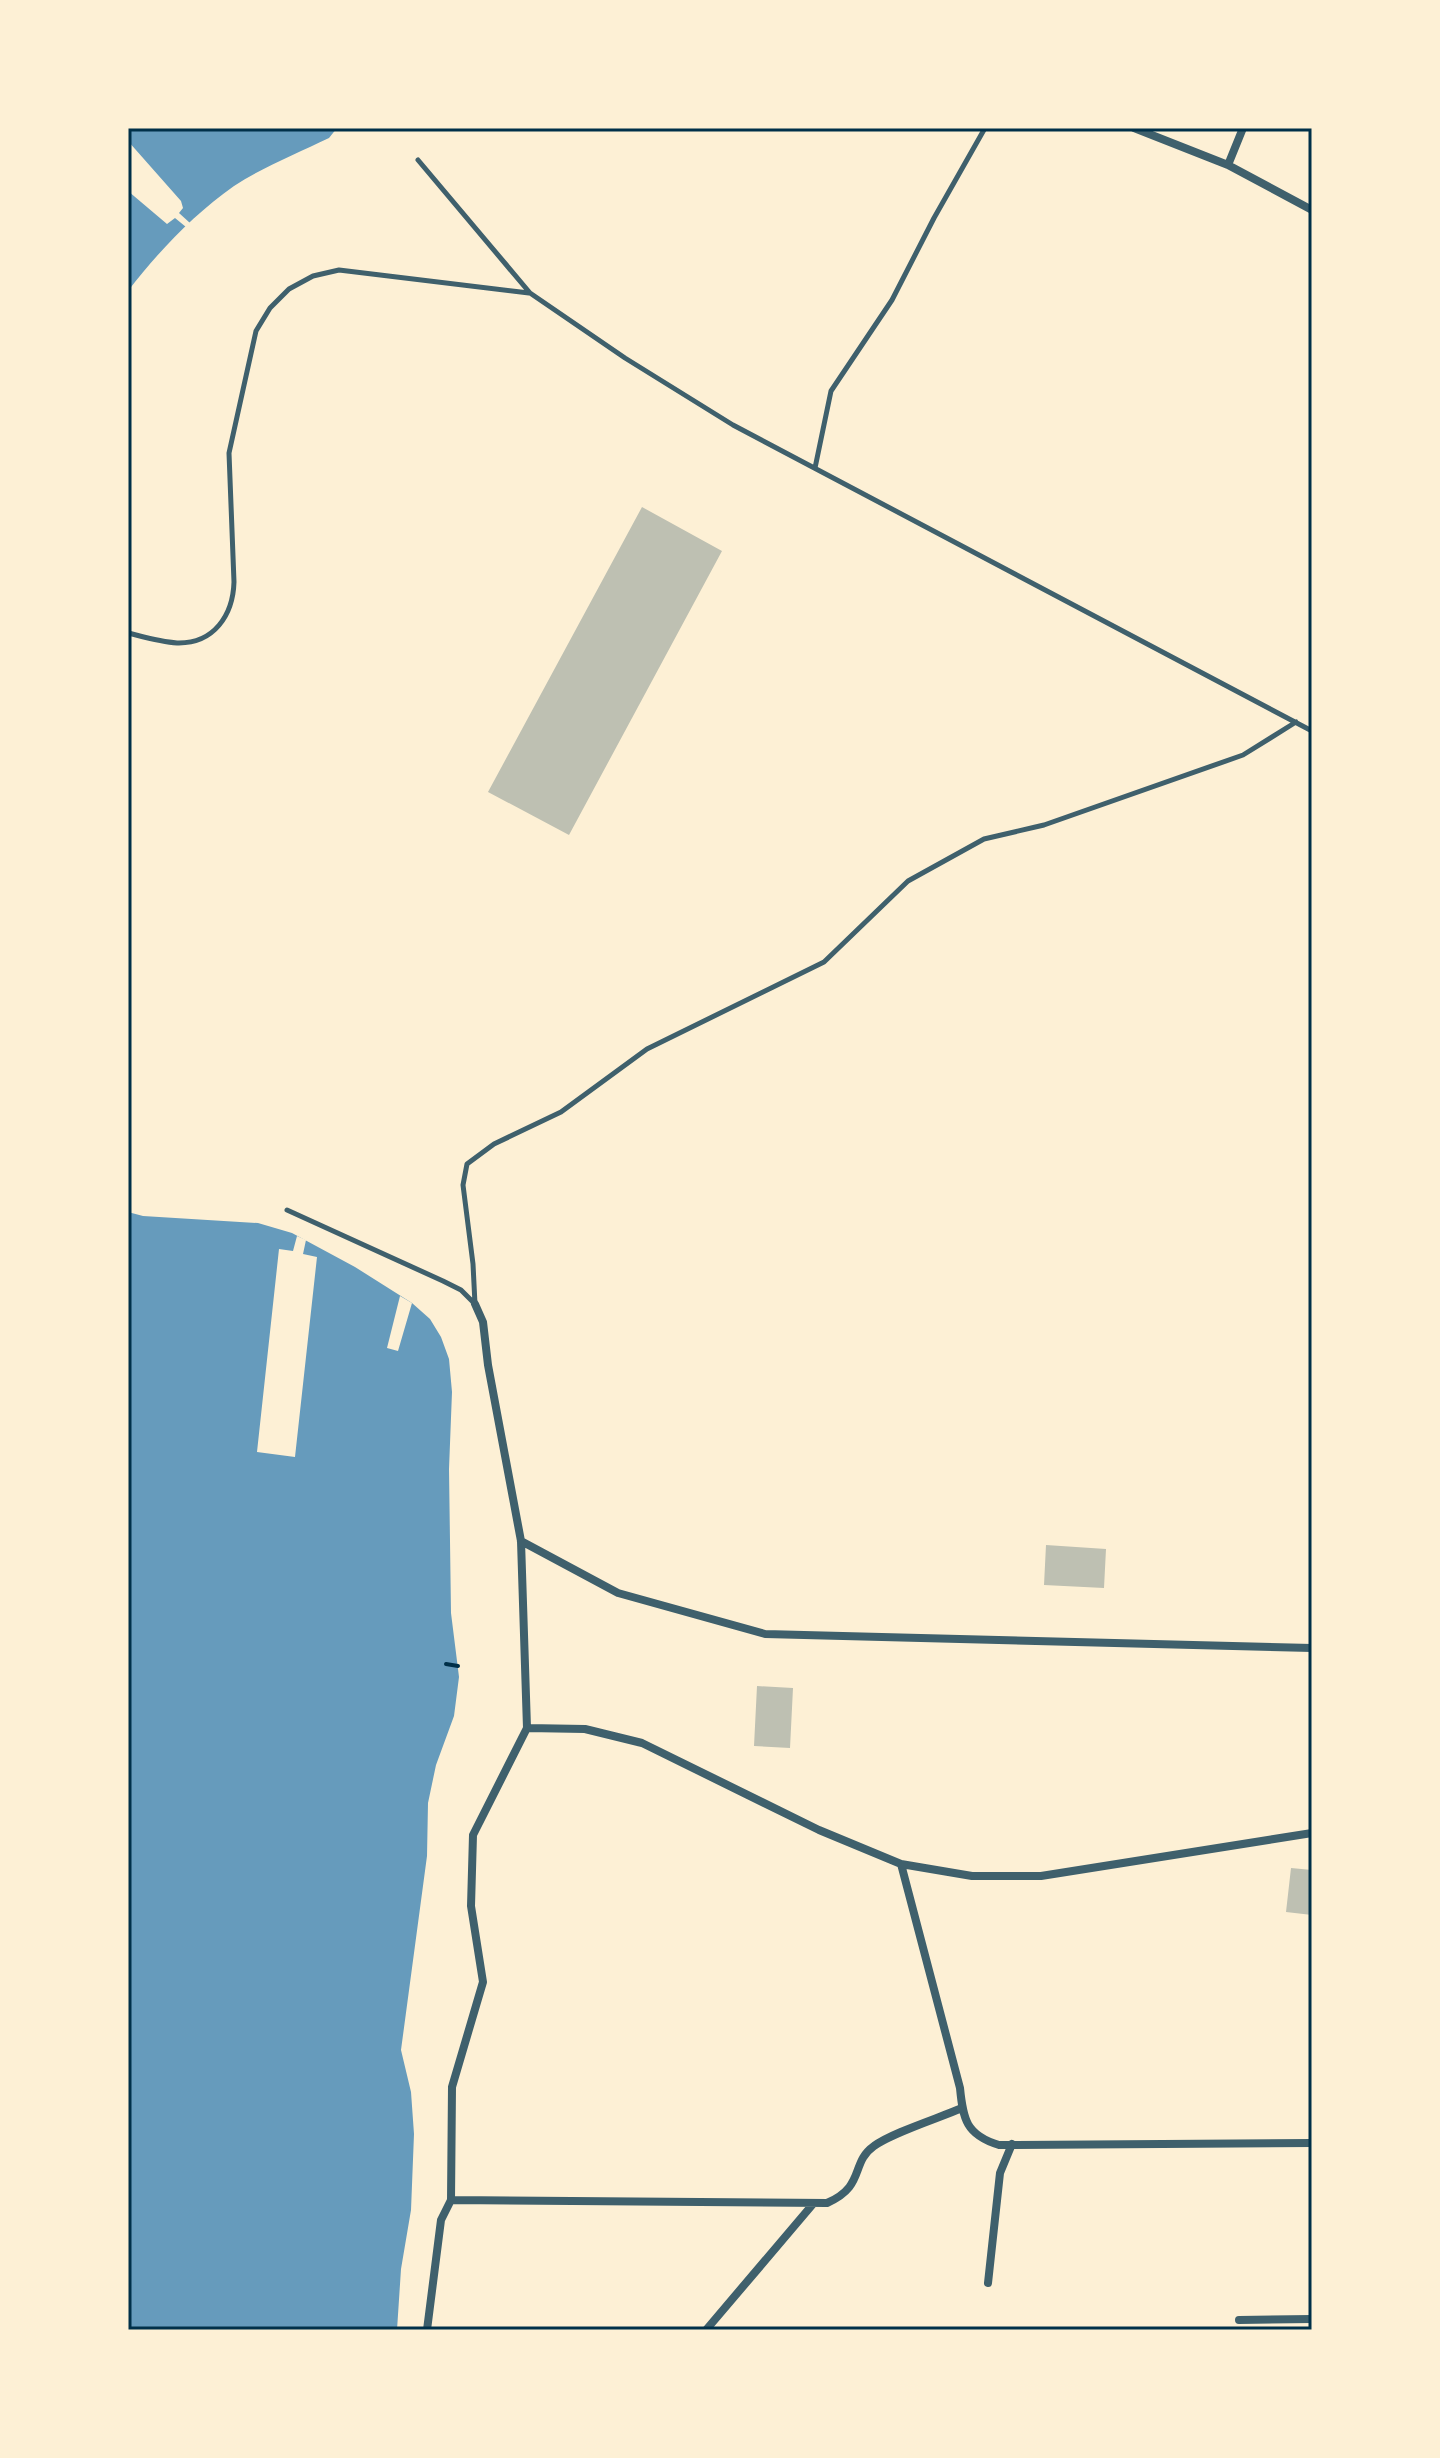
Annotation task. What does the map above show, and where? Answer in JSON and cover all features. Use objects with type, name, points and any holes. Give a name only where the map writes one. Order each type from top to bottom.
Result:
[{"type":"street","points":[[1134,128],[1228,165],[1312,210]]},
{"type":"street","points":[[1228,165],[1243,128]]},
{"type":"street","points":[[427,2330],[441,2220],[451,2200],[452,2087],[483,1982],[471,1906],[473,1835],[497,1781],[527,1728],[521,1541],[488,1365],[483,1322],[475,1304]]},
{"type":"street","points":[[521,1541],[618,1593],[765,1634],[1312,1648]]},
{"type":"street","points":[[527,1728],[585,1729],[642,1743],[819,1830],[901,1864],[972,1876],[1041,1876],[1312,1833]]},
{"type":"street","points":[[901,1864],[960,2088],[966,2122],[985,2141],[999,2145],[1312,2143]]},
{"type":"street","points":[[451,2200],[827,2203],[851,2188],[865,2155],[877,2144],[962,2108]]},
{"type":"street","points":[[988,2283],[1000,2173],[1012,2144]]},
{"type":"street","points":[[706,2330],[813,2204]]},
{"type":"street","points":[[1239,2320],[1312,2319]]},
{"type":"lane","points":[[815,468],[831,391],[892,300],[985,128]]},
{"type":"lane","points":[[418,160],[530,293],[625,358],[733,425],[1312,731]]},
{"type":"lane","points":[[128,633],[176,643],[192,642],[207,636],[229,613],[234,582],[229,453],[256,331],[270,308],[289,289],[313,276],[339,270],[530,293]]},
{"type":"lane","points":[[475,1304],[463,1185],[467,1164],[494,1144],[561,1112],[647,1049],[824,962],[908,881],[984,839],[1044,825],[1243,755],[1296,722]]},
{"type":"lane","points":[[287,1210],[461,1290],[475,1304]]},
{"type":"path","points":[[446,1664],[458,1666]]},
{"type":"water","points":[[128,128],[337,128],[329,138],[257,173],[219,197],[177,235],[128,291]]},
{"type":"water","points":[[128,1212],[143,1216],[258,1223],[292,1233],[412,1303],[430,1319],[449,1359],[452,1392],[449,1469],[451,1613],[459,1677],[454,1716],[436,1765],[428,1803],[427,1856],[401,2050],[411,2092],[414,2134],[411,2210],[401,2269],[397,2330],[128,2330]]},
{"type":"pier","points":[[128,141],[181,201],[183,208],[179,213],[190,223],[186,227],[175,218],[167,224],[128,191]]},
{"type":"pier","points":[[297,1236],[306,1240],[303,1254],[317,1257],[295,1457],[257,1452],[279,1249],[293,1251]]},
{"type":"pier","points":[[400,1296],[412,1303],[398,1351],[387,1348]]},
{"type":"building","points":[[642,507],[722,551],[569,835],[488,792]]},
{"type":"building","points":[[1046,1545],[1106,1549],[1104,1588],[1044,1585]]},
{"type":"building","points":[[757,1686],[793,1688],[790,1748],[754,1746]]},
{"type":"building","points":[[1291,1868],[1312,1870],[1312,1915],[1286,1912]]}]
